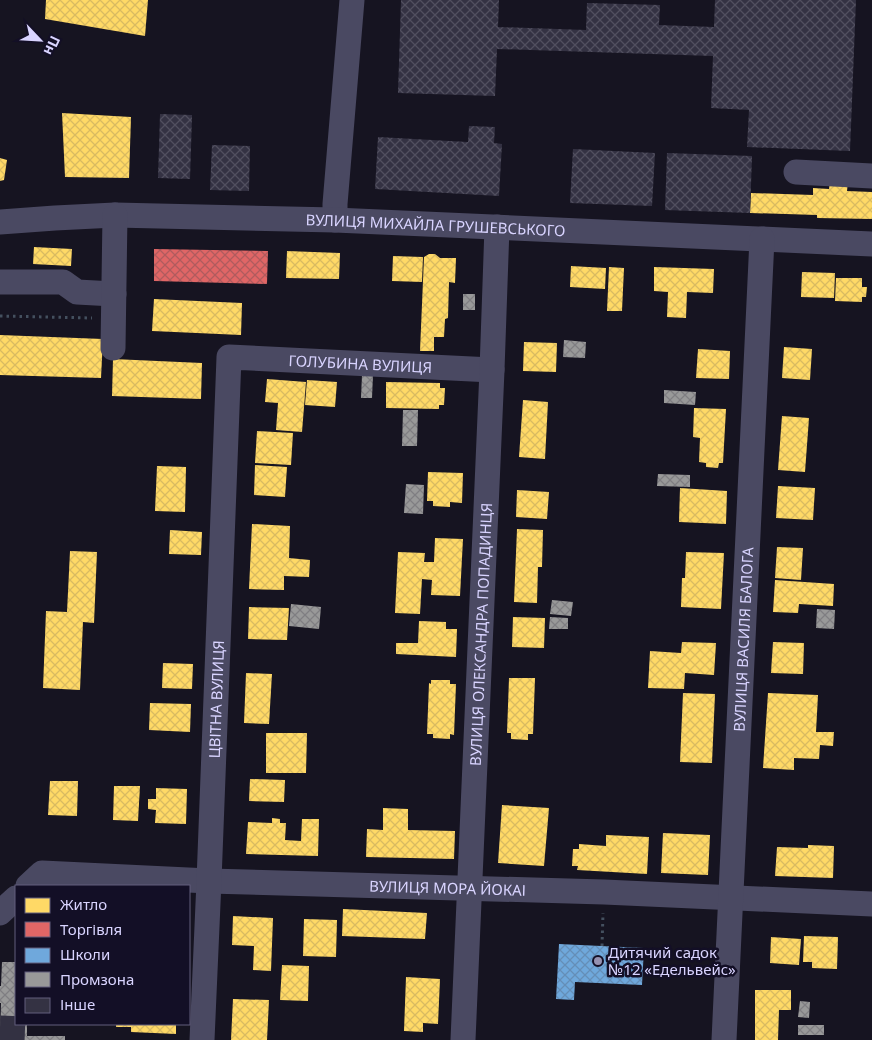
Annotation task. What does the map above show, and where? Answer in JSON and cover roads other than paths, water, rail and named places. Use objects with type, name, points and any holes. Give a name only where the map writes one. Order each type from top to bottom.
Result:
[{"type":"street","points":[[335,220],[352,0]]},
{"type":"street","points":[[796,172],[872,176]]},
{"type":"street","points":[[113,348],[115,215]]},
{"type":"street","name":"ВУЛИЦЯ МИХАЙЛА ГРУШЕВСЬКОГО","points":[[0,222],[115,215],[335,220],[872,244]]},
{"type":"street","name":"ВУЛИЦЯ ОЛЕКСАНДРА ПОПАДИНЦЯ","points":[[463,1040],[497,227]]},
{"type":"street","name":"ВУЛИЦЯ ВАСИЛЯ БАЛОГА","points":[[724,1040],[762,239]]},
{"type":"street","points":[[0,282],[62,282],[77,292],[113,307]]},
{"type":"street","name":"ГОЛУБИНА ВУЛИЦЯ","points":[[230,357],[492,370]]},
{"type":"street","name":"ЦВІТНА ВУЛИЦЯ","points":[[202,1040],[230,357]]},
{"type":"street","name":"ВУЛИЦЯ МОРА ЙОКАІ","points":[[29,885],[42,873],[209,881],[604,892],[872,904]]},
{"type":"street","points":[[0,913],[15,899]]},
{"type":"tunnel","points":[[0,1028],[27,1029]]},
{"type":"place","name":"Дитячий садок №12 «Едельвейс»","points":[[598,961]]}]
